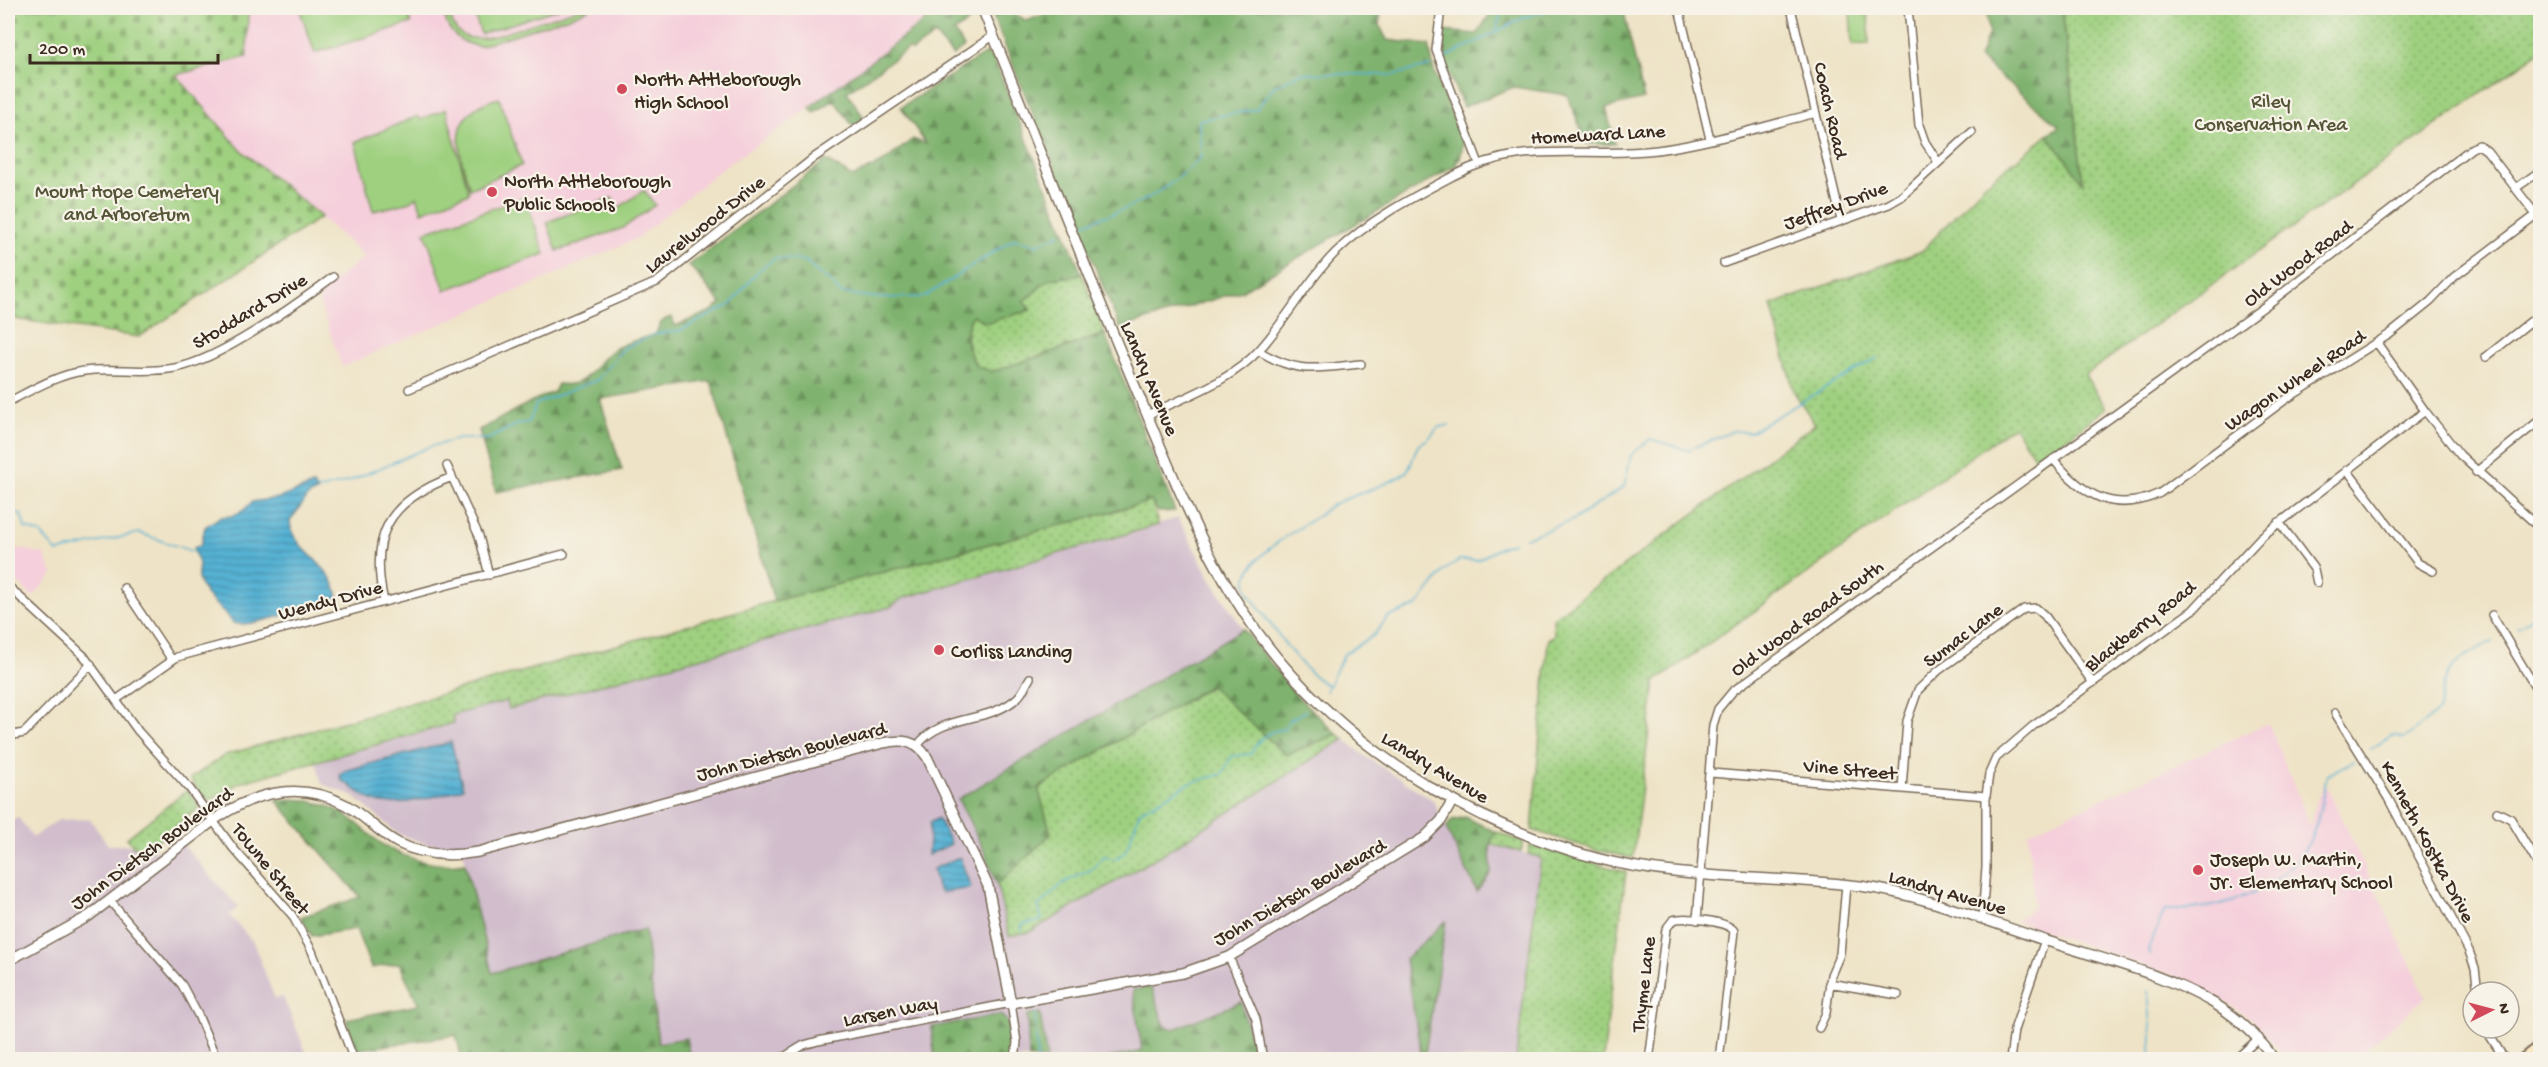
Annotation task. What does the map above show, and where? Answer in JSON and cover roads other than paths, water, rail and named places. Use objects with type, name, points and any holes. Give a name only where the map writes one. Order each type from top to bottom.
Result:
[{"type":"main road","points":[[2522,1059],[2538,1052]]},
{"type":"street","name":"Landry Avenue","points":[[982,8],[1147,415],[1211,561],[1244,613],[1277,658],[1328,712],[1360,740],[1398,767],[1453,800],[1544,843],[1636,867],[1846,885],[1918,897],[2195,993],[2218,1005],[2259,1038],[2275,1059]]},
{"type":"street","points":[[1441,8],[1436,50],[1479,164]]},
{"type":"street","points":[[1679,8],[1710,139]]},
{"type":"street","name":"Coach Road","points":[[1791,8],[1841,220]]},
{"type":"street","points":[[1908,8],[1919,125],[1925,142],[1938,162]]},
{"type":"street","name":"Laurelwood Drive","points":[[409,389],[652,285],[815,157],[993,36]]},
{"type":"street","name":"Homeward Lane","points":[[1147,415],[1216,382],[1259,351],[1335,253],[1376,221],[1454,175],[1479,164],[1530,152],[1656,150],[1816,113]]},
{"type":"street","name":"Jeffrey Drive","points":[[1724,262],[1889,204],[1901,197],[1972,132]]},
{"type":"street","name":"Old Wood Road","points":[[2053,459],[2262,308],[2472,148],[2479,145],[2487,151],[2539,215]]},
{"type":"street","points":[[2516,188],[2541,171]]},
{"type":"street","name":"Wagon Wheel Road","points":[[2053,459],[2076,485],[2093,496],[2114,501],[2150,498],[2285,400],[2377,343],[2430,302],[2454,277],[2539,215]]},
{"type":"street","name":"Stoddard Drive","points":[[8,402],[72,374],[168,369],[195,363],[230,345],[333,277]]},
{"type":"street","points":[[2486,357],[2541,314]]},
{"type":"street","points":[[2377,343],[2425,411],[2476,472],[2541,528]]},
{"type":"street","points":[[1259,351],[1280,364],[1304,369],[1361,364]]},
{"type":"street","name":"Blackberry Road","points":[[1982,918],[1986,868],[1986,796],[1989,774],[1996,758],[2006,746],[2193,610],[2261,537],[2425,411]]},
{"type":"street","points":[[2476,472],[2541,420]]},
{"type":"street","name":"Old Wood Road South","points":[[1697,920],[1711,773],[1713,725],[1725,698],[2053,459]]},
{"type":"street","points":[[447,466],[479,536],[489,575]]},
{"type":"street","points":[[2347,470],[2418,563],[2433,571]]},
{"type":"street","points":[[384,602],[377,568],[379,545],[388,522],[403,503],[421,489],[452,477]]},
{"type":"street","points":[[2279,522],[2314,569],[2317,583]]},
{"type":"street","name":"Wendy Drive","points":[[116,700],[172,660],[193,652],[564,554]]},
{"type":"street","name":"Towne Street","points":[[8,586],[62,634],[91,664],[138,731],[190,789],[213,821],[299,925],[312,951],[354,1059]]},
{"type":"street","points":[[124,588],[172,660]]},
{"type":"street","name":"Sumac Lane","points":[[1902,789],[1907,721],[1918,690],[1938,671],[2024,609],[2036,608],[2045,616],[2093,683]]},
{"type":"street","points":[[2492,615],[2541,695]]},
{"type":"street","points":[[8,736],[24,733],[91,664]]},
{"type":"street","points":[[1015,1059],[1017,1042],[1011,1003],[988,886],[927,757],[917,746],[930,731],[982,714],[1018,698],[1030,678]]},
{"type":"street","name":"Kenneth Kostka Drive","points":[[2335,713],[2388,798],[2469,951],[2476,980]]},
{"type":"street","name":"John Dietsch Boulevard","points":[[8,960],[110,901],[213,821],[252,798],[266,793],[302,792],[345,805],[398,843],[436,855],[458,855],[486,850],[883,743],[904,741],[917,746]]},
{"type":"street","name":"Vine Street","points":[[1711,773],[1986,796]]},
{"type":"street","name":"John Dietsch Boulevard","points":[[1011,1003],[1182,973],[1229,957],[1425,837],[1442,821],[1453,800]]},
{"type":"street","points":[[2497,813],[2511,819],[2541,868]]},
{"type":"street","points":[[1819,1028],[1826,1012],[1829,983],[1840,954],[1846,885]]},
{"type":"street","points":[[110,901],[182,985],[217,1059]]},
{"type":"street","name":"Thyme Lane","points":[[1650,1053],[1666,929],[1671,921],[1680,918],[1697,920]]},
{"type":"street","points":[[1697,920],[1727,925],[1732,928],[1719,1059]]},
{"type":"street","points":[[2010,1059],[2014,1030],[2045,940]]},
{"type":"street","points":[[1229,957],[1256,1018],[1263,1059]]},
{"type":"street","points":[[1829,983],[1898,995]]},
{"type":"street","name":"Larsen Way","points":[[778,1059],[804,1045],[818,1041],[1011,1003]]},
{"type":"street","points":[[2235,1059],[2259,1038]]},
{"type":"street","points":[[2493,1040],[2505,1059]]},
{"type":"water","points":[[313,485],[318,491],[308,496],[290,521],[292,531],[297,541],[329,575],[338,598],[269,619],[243,624],[233,623],[200,585],[199,564],[194,547],[201,545],[205,527],[220,517],[232,516],[244,510],[252,502],[279,498]]},
{"type":"water","points":[[451,742],[463,788],[434,797],[391,804],[377,802],[341,780],[340,775],[344,771]]},
{"type":"water","points":[[938,818],[951,844],[928,855],[930,823]]},
{"type":"water","points":[[960,858],[971,888],[941,893],[937,887],[933,869]]},
{"type":"waterway","points":[[1496,32],[1502,8]]},
{"type":"waterway","points":[[1445,58],[1525,17],[1554,8]]},
{"type":"waterway","points":[[1083,224],[1132,206],[1161,190],[1188,170],[1201,157],[1199,120],[1257,109],[1273,87],[1301,73],[1393,75],[1430,66]]},
{"type":"waterway","points":[[317,490],[350,481],[429,447],[459,439],[488,439],[518,424],[529,422],[536,404],[597,380],[624,348],[655,334],[679,331],[730,305],[758,271],[775,258],[806,261],[840,293],[879,298],[924,297],[1014,239],[1036,245],[1060,234]]},
{"type":"waterway","points":[[1525,538],[1573,520],[1624,487],[1631,455],[1650,439],[1688,450],[1733,431],[1750,432],[1877,358]]},
{"type":"waterway","points":[[1329,686],[1307,670],[1296,658],[1248,592],[1246,581],[1250,569],[1271,548],[1330,506],[1401,476],[1409,468],[1419,445],[1437,428],[1450,425]]},
{"type":"waterway","points":[[8,512],[21,514],[25,528],[40,533],[57,552],[139,533],[194,552]]},
{"type":"waterway","points":[[1326,691],[1344,654],[1374,635],[1388,617],[1417,606],[1444,571],[1459,560],[1477,560],[1505,545],[1514,543]]},
{"type":"waterway","points":[[2517,628],[2540,612]]},
{"type":"waterway","points":[[2371,749],[2393,735],[2404,739],[2440,710],[2443,686],[2449,672],[2469,654],[2493,642]]},
{"type":"waterway","points":[[1022,931],[1021,925],[1042,919],[1038,906],[1063,883],[1092,869],[1104,856],[1114,859],[1125,853],[1140,811],[1190,783],[1222,774],[1232,756],[1251,754],[1264,737],[1284,729],[1289,720],[1306,711]]},
{"type":"waterway","points":[[2151,954],[2148,949],[2165,910],[2211,906],[2234,900],[2275,880],[2292,865],[2306,847],[2316,825],[2327,775],[2354,761]]},
{"type":"waterway","points":[[2148,991],[2152,1038],[2150,1060]]},
{"type":"waterway","points":[[1035,1014],[1037,1060]]},
{"type":"place","name":"North Attleborough High School","points":[[622,89]]},
{"type":"place","name":"North Attleborough Public Schools","points":[[492,192]]},
{"type":"place","name":"Corliss Landing","points":[[939,650]]},
{"type":"place","name":"Joseph W. Martin, Jr. Elementary School","points":[[2198,870]]},
{"type":"park label","name":"Riley Conservation Area","points":[[2271,112]]},
{"type":"park label","name":"Mount Hope Cemetery and Arboretum","points":[[127,202]]}]
